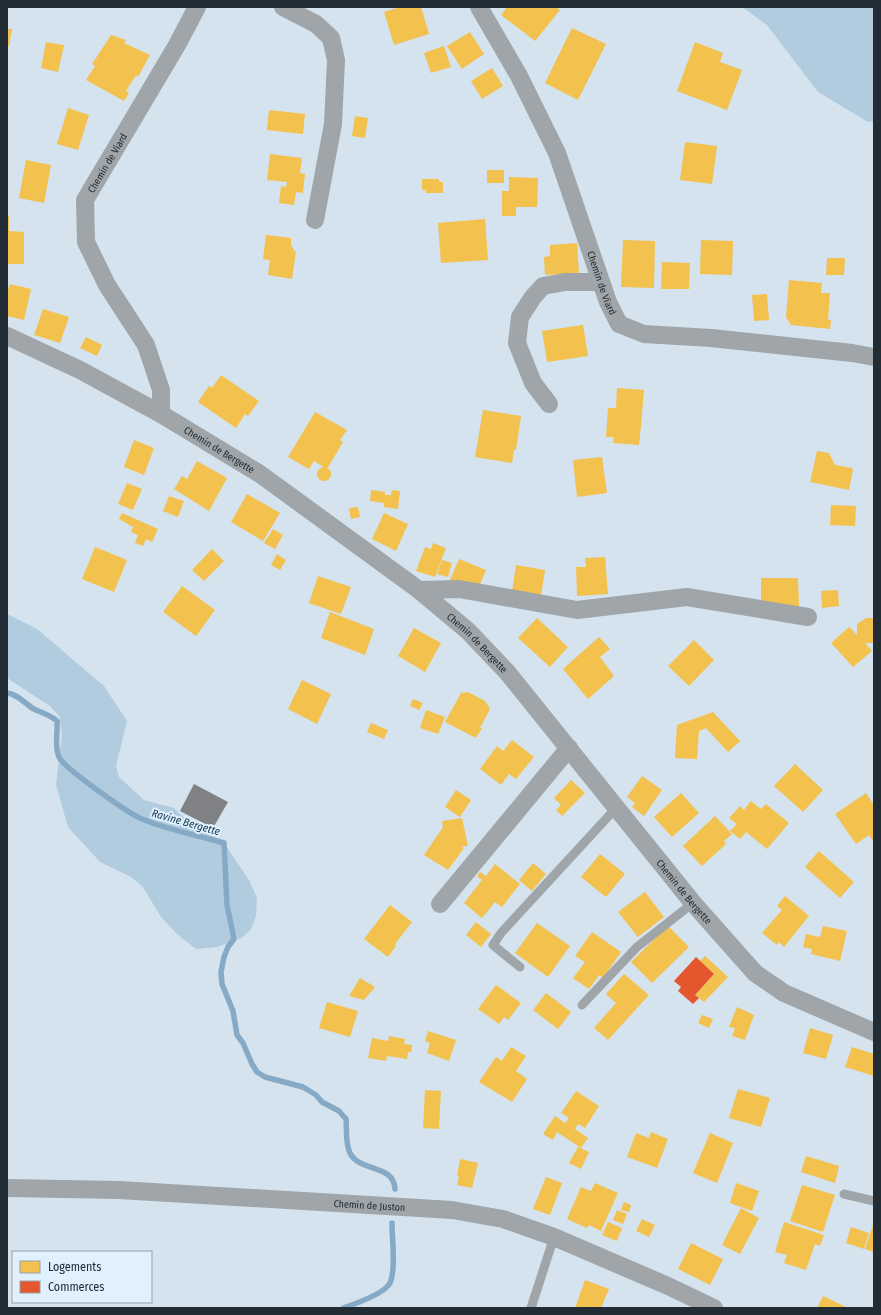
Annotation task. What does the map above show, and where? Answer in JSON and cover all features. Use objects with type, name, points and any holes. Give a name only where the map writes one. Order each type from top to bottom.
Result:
[{"type":"street","name":"Chemin de Viard","points":[[161,414],[161,390],[146,345],[107,285],[86,242],[85,200],[177,45],[197,7]]},
{"type":"street","points":[[283,7],[316,24],[331,38],[336,60],[333,124],[315,220]]},
{"type":"street","name":"Chemin de Viard","points":[[479,7],[519,76],[557,153],[608,302],[620,324],[644,334],[711,338],[821,349],[874,357]]},
{"type":"street","points":[[549,404],[532,383],[517,343],[520,317],[532,297],[543,286],[565,282],[601,282]]},
{"type":"street","name":"Chemin de Bergette","points":[[7,336],[80,370],[161,414],[260,474],[418,590],[468,630],[507,672],[694,903],[755,973],[784,993],[874,1032]]},
{"type":"street","points":[[418,590],[459,589],[577,610],[687,597],[808,617]]},
{"type":"street","points":[[440,904],[569,748]]},
{"type":"street","name":"Chemin de Juston","points":[[7,1188],[119,1190],[452,1210],[503,1219],[554,1237],[668,1286],[714,1308]]},
{"type":"lane","points":[[520,967],[492,945],[501,933],[616,808]]},
{"type":"lane","points":[[582,1005],[637,947],[694,903]]},
{"type":"lane","points":[[844,1194],[874,1201]]},
{"type":"lane","points":[[531,1308],[554,1237]]},
{"type":"shaded area","points":[[742,7],[874,7],[874,121],[868,122],[818,92],[767,25]]},
{"type":"shaded area","points":[[7,614],[37,629],[104,686],[127,721],[116,766],[119,777],[144,800],[174,808],[182,816],[224,843],[249,880],[257,898],[256,916],[251,929],[242,938],[217,947],[196,949],[177,934],[161,917],[143,887],[131,877],[100,862],[68,827],[56,785],[62,734],[59,716],[50,706],[7,678]]},
{"type":"building: Logements","points":[[400,7],[421,7],[429,34],[394,45],[384,12]]},
{"type":"building: Logements","points":[[507,7],[556,7],[560,10],[535,41],[501,15]]},
{"type":"building: Logements","points":[[572,28],[606,44],[578,100],[545,83]]},
{"type":"building: Logements","points":[[7,29],[12,29],[9,46],[7,46]]},
{"type":"building: Logements","points":[[470,32],[484,54],[462,69],[447,46]]},
{"type":"building: Logements","points":[[111,35],[126,40],[124,43],[150,55],[138,77],[136,75],[126,91],[129,93],[124,101],[86,80],[95,66],[92,64]]},
{"type":"building: Logements","points":[[46,42],[64,45],[58,72],[41,68]]},
{"type":"building: Logements","points":[[695,42],[723,53],[720,62],[742,70],[727,110],[677,91]]},
{"type":"building: Logements","points":[[444,46],[451,67],[431,73],[424,53]]},
{"type":"building: Logements","points":[[492,68],[503,86],[482,99],[471,81]]},
{"type":"building: Logements","points":[[68,108],[89,115],[78,150],[57,144]]},
{"type":"building: Logements","points":[[269,110],[305,114],[303,134],[267,130]]},
{"type":"building: Logements","points":[[355,116],[368,118],[365,138],[352,136]]},
{"type":"building: Logements","points":[[685,142],[717,146],[712,184],[680,180]]},
{"type":"building: Logements","points":[[270,154],[302,158],[300,173],[305,174],[303,193],[296,192],[294,205],[279,203],[281,186],[286,187],[287,182],[267,180]]},
{"type":"building: Logements","points":[[26,160],[51,165],[44,203],[19,198]]},
{"type":"building: Logements","points":[[487,170],[504,170],[504,183],[487,183]]},
{"type":"building: Logements","points":[[509,177],[538,178],[537,207],[516,207],[516,216],[502,216],[502,191],[509,191]]},
{"type":"building: Logements","points":[[422,179],[439,179],[439,182],[443,182],[443,193],[426,193],[426,190],[422,190]]},
{"type":"building: Logements","points":[[7,216],[9,216],[9,231],[24,232],[24,264],[7,264]]},
{"type":"building: Logements","points":[[485,219],[488,260],[441,263],[438,223]]},
{"type":"building: Logements","points":[[266,235],[291,238],[291,244],[294,251],[296,251],[292,279],[268,275],[270,260],[263,259]]},
{"type":"building: Logements","points":[[623,240],[655,241],[654,288],[621,287]]},
{"type":"building: Logements","points":[[701,240],[733,241],[732,275],[700,274]]},
{"type":"building: Logements","points":[[577,243],[579,273],[545,275],[544,257],[550,256],[550,245]]},
{"type":"building: Logements","points":[[827,258],[845,258],[844,275],[826,275]]},
{"type":"building: Logements","points":[[662,262],[690,263],[689,289],[661,289]]},
{"type":"building: Logements","points":[[789,280],[822,283],[821,293],[830,293],[828,320],[831,320],[830,329],[791,325],[786,317]]},
{"type":"building: Logements","points":[[10,284],[31,289],[24,320],[7,316],[7,293]]},
{"type":"building: Logements","points":[[767,294],[769,320],[754,321],[752,295]]},
{"type":"building: Logements","points":[[43,309],[69,317],[60,343],[34,335]]},
{"type":"building: Logements","points":[[583,325],[588,356],[547,362],[542,331]]},
{"type":"building: Logements","points":[[86,337],[102,345],[97,356],[80,348]]},
{"type":"building: Logements","points":[[221,375],[259,401],[248,416],[245,414],[236,428],[198,402],[209,386],[212,388]]},
{"type":"building: Logements","points":[[617,388],[644,390],[639,445],[613,443],[614,437],[606,437],[608,408],[616,408]]},
{"type":"building: Logements","points":[[483,410],[521,416],[516,450],[514,450],[512,463],[475,457]]},
{"type":"building: Logements","points":[[315,412],[347,430],[340,440],[343,442],[327,469],[314,461],[309,469],[288,457]]},
{"type":"building: Logements","points":[[134,440],[154,448],[144,475],[124,467]]},
{"type":"building: Logements","points":[[817,451],[829,453],[835,465],[852,468],[853,470],[849,490],[810,482]]},
{"type":"building: Logements","points":[[602,457],[607,493],[577,497],[573,460]]},
{"type":"building: Logements","points":[[197,461],[227,478],[209,511],[174,489],[182,476],[187,479]]},
{"type":"building: Logements","points":[[324,467],[329,469],[331,474],[329,479],[324,481],[319,479],[317,474],[319,469]]},
{"type":"building: Logements","points":[[127,483],[142,489],[133,510],[118,504]]},
{"type":"building: Logements","points":[[371,490],[385,492],[385,495],[391,495],[392,490],[400,491],[398,509],[384,507],[384,503],[370,501]]},
{"type":"building: Logements","points":[[247,494],[280,513],[263,541],[231,522]]},
{"type":"building: Logements","points":[[169,496],[184,501],[178,517],[163,511]]},
{"type":"building: Logements","points":[[831,505],[856,506],[855,526],[830,525]]},
{"type":"building: Logements","points":[[358,507],[360,517],[351,519],[349,508]]},
{"type":"building: Logements","points":[[122,513],[158,529],[152,542],[146,539],[143,546],[135,543],[138,535],[131,532],[133,527],[119,519]]},
{"type":"building: Logements","points":[[384,513],[408,524],[396,551],[372,539]]},
{"type":"building: Logements","points":[[273,529],[283,535],[275,549],[264,543]]},
{"type":"building: Logements","points":[[433,543],[446,548],[435,577],[416,571],[425,547],[431,549]]},
{"type":"building: Logements","points":[[95,547],[127,560],[114,592],[82,579]]},
{"type":"building: Logements","points":[[212,549],[224,561],[204,581],[192,570]]},
{"type":"building: Logements","points":[[277,554],[286,560],[280,570],[271,565]]},
{"type":"building: Logements","points":[[605,557],[608,594],[577,596],[576,567],[586,567],[585,558]]},
{"type":"building: Logements","points":[[459,559],[486,570],[478,589],[467,587],[450,580]]},
{"type":"building: Logements","points":[[442,560],[452,563],[448,577],[437,574]]},
{"type":"building: Logements","points":[[516,565],[545,570],[541,596],[512,591]]},
{"type":"building: Logements","points":[[318,576],[351,587],[341,614],[309,603]]},
{"type":"building: Logements","points":[[761,578],[798,578],[799,606],[761,606]]},
{"type":"building: Logements","points":[[182,586],[215,610],[196,636],[163,612]]},
{"type":"building: Logements","points":[[838,590],[839,606],[822,608],[821,591]]},
{"type":"building: Logements","points":[[330,612],[374,629],[365,655],[321,638]]},
{"type":"building: Logements","points":[[537,618],[568,647],[550,667],[518,638]]},
{"type":"building: Logements","points":[[866,618],[874,618],[874,643],[865,643],[872,651],[853,667],[831,643],[849,627],[857,635],[857,624]]},
{"type":"building: Logements","points":[[414,628],[441,643],[425,672],[398,656]]},
{"type":"building: Logements","points":[[599,637],[610,649],[600,657],[614,676],[588,699],[563,669]]},
{"type":"building: Logements","points":[[694,640],[714,660],[689,686],[668,666]]},
{"type":"building: Logements","points":[[302,680],[331,694],[317,724],[288,709]]},
{"type":"building: Logements","points":[[468,692],[485,701],[490,709],[476,738],[445,722],[461,693]]},
{"type":"building: Logements","points":[[413,699],[423,703],[419,710],[410,706]]},
{"type":"building: Logements","points":[[426,710],[445,717],[438,734],[420,728]]},
{"type":"building: Logements","points":[[713,712],[740,741],[728,752],[706,728],[699,731],[697,759],[675,758],[677,725]]},
{"type":"building: Logements","points":[[371,723],[388,730],[384,739],[367,732]]},
{"type":"building: Logements","points":[[512,740],[534,757],[516,779],[509,774],[501,785],[480,769],[497,746],[503,751]]},
{"type":"building: Logements","points":[[795,764],[823,790],[803,812],[774,786]]},
{"type":"building: Logements","points":[[642,776],[662,790],[644,816],[632,807],[635,803],[627,797]]},
{"type":"building: Logements","points":[[571,780],[585,793],[562,816],[556,810],[561,805],[554,798]]},
{"type":"building: Logements","points":[[456,790],[471,800],[460,817],[445,807]]},
{"type":"building: Logements","points":[[681,793],[699,813],[672,837],[654,817]]},
{"type":"building: Logements","points":[[866,793],[874,805],[874,842],[869,835],[856,844],[835,814]]},
{"type":"building: Logements","points":[[751,801],[761,809],[766,804],[789,823],[767,849],[746,832],[740,839],[730,831],[737,824],[729,818],[740,806],[744,810]]},
{"type":"building: Logements","points":[[715,816],[732,834],[724,841],[726,844],[702,866],[683,846]]},
{"type":"building: Logements","points":[[462,818],[468,846],[461,846],[464,848],[448,870],[424,855],[443,827],[442,821]]},
{"type":"building: Logements","points":[[819,851],[854,882],[840,898],[805,867]]},
{"type":"building: Logements","points":[[600,854],[625,874],[606,897],[581,877]]},
{"type":"building: Logements","points":[[533,863],[546,874],[532,891],[519,880]]},
{"type":"building: Logements","points":[[495,864],[520,884],[502,907],[495,902],[482,918],[464,903],[482,880],[477,876],[480,872],[486,876]]},
{"type":"building: Logements","points":[[645,892],[664,917],[638,937],[618,912]]},
{"type":"building: Logements","points":[[785,896],[809,916],[784,947],[779,942],[777,945],[762,933],[782,910],[777,906]]},
{"type":"building: Logements","points":[[390,905],[412,922],[395,944],[396,946],[388,957],[364,939]]},
{"type":"building: Logements","points":[[476,922],[491,934],[481,947],[466,935]]},
{"type":"building: Logements","points":[[537,923],[570,946],[548,977],[515,953]]},
{"type":"building: Logements","points":[[668,926],[689,947],[652,983],[631,962]]},
{"type":"building: Logements","points":[[823,926],[847,931],[840,961],[811,954],[812,949],[803,947],[806,934],[820,937]]},
{"type":"building: Logements","points":[[592,932],[621,952],[603,978],[599,975],[589,989],[573,978],[585,962],[575,956]]},
{"type":"building: Logements","points":[[705,956],[728,977],[704,1002],[695,995],[714,974],[700,961]]},
{"type":"building: Logements","points":[[624,974],[649,995],[608,1040],[594,1028],[616,1003],[606,994]]},
{"type":"building: Logements","points":[[360,978],[375,987],[364,1000],[349,996]]},
{"type":"building: Logements","points":[[496,985],[521,1003],[508,1020],[504,1017],[499,1024],[478,1009]]},
{"type":"building: Logements","points":[[546,993],[571,1012],[558,1029],[533,1010]]},
{"type":"building: Logements","points":[[327,1002],[358,1011],[350,1037],[319,1028]]},
{"type":"building: Logements","points":[[737,1007],[754,1015],[745,1040],[732,1036],[735,1028],[729,1027]]},
{"type":"building: Logements","points":[[702,1015],[713,1019],[709,1028],[698,1023]]},
{"type":"building: Logements","points":[[810,1028],[833,1035],[826,1059],[803,1053]]},
{"type":"building: Logements","points":[[428,1031],[456,1040],[449,1061],[427,1053],[430,1043],[425,1041]]},
{"type":"building: Logements","points":[[389,1036],[405,1039],[404,1044],[412,1045],[411,1052],[408,1052],[407,1059],[387,1056],[386,1061],[368,1058],[372,1038],[388,1041]]},
{"type":"building: Logements","points":[[511,1047],[526,1056],[516,1071],[527,1079],[512,1102],[479,1082],[496,1057],[502,1061]]},
{"type":"building: Logements","points":[[852,1047],[874,1054],[874,1076],[845,1067]]},
{"type":"building: Logements","points":[[738,1089],[770,1098],[761,1127],[729,1118]]},
{"type":"building: Logements","points":[[425,1090],[441,1091],[439,1129],[423,1128]]},
{"type":"building: Logements","points":[[576,1091],[599,1106],[585,1128],[578,1124],[575,1129],[588,1138],[581,1148],[557,1132],[553,1140],[543,1134],[555,1116],[565,1123],[569,1118],[561,1113]]},
{"type":"building: Logements","points":[[651,1132],[668,1139],[657,1168],[627,1157],[636,1133],[649,1138]]},
{"type":"building: Logements","points":[[710,1133],[733,1143],[717,1183],[693,1173]]},
{"type":"building: Logements","points":[[578,1147],[589,1152],[581,1169],[569,1163]]},
{"type":"building: Logements","points":[[806,1156],[839,1166],[835,1183],[801,1172]]},
{"type":"building: Logements","points":[[460,1159],[478,1163],[472,1188],[457,1185]]},
{"type":"building: Logements","points":[[546,1177],[562,1183],[550,1215],[533,1209]]},
{"type":"building: Logements","points":[[595,1183],[618,1193],[601,1231],[589,1225],[587,1228],[567,1219],[581,1187],[591,1191]]},
{"type":"building: Logements","points":[[736,1183],[759,1191],[752,1211],[730,1203]]},
{"type":"building: Logements","points":[[802,1185],[835,1195],[823,1232],[790,1221]]},
{"type":"building: Logements","points":[[624,1202],[631,1205],[629,1212],[621,1210]]},
{"type":"building: Logements","points":[[741,1208],[759,1218],[740,1254],[722,1245]]},
{"type":"building: Logements","points":[[617,1210],[627,1214],[623,1224],[613,1220]]},
{"type":"building: Logements","points":[[642,1219],[655,1225],[649,1237],[636,1231]]},
{"type":"building: Logements","points":[[608,1222],[622,1228],[617,1241],[602,1235]]},
{"type":"building: Logements","points":[[784,1222],[824,1235],[820,1246],[815,1244],[806,1270],[784,1263],[787,1255],[775,1252]]},
{"type":"building: Logements","points":[[874,1222],[874,1252],[865,1249]]},
{"type":"building: Logements","points":[[851,1227],[869,1233],[864,1249],[846,1243]]},
{"type":"building: Logements","points":[[691,1243],[723,1259],[710,1285],[678,1269]]},
{"type":"building: Logements","points":[[585,1280],[609,1289],[601,1308],[575,1308]]},
{"type":"building: Logements","points":[[823,1296],[848,1308],[817,1308]]},
{"type":"building: Commerces","points":[[696,957],[714,974],[695,995],[699,998],[693,1004],[678,991],[681,987],[674,981]]},
{"type":"building: Autres","points":[[194,784],[228,802],[213,828],[180,811]]},
{"type":"waterway","name":"Ravine Bergette","points":[[7,693],[15,695],[34,709],[57,721],[56,744],[59,757],[63,763],[111,800],[142,819],[152,823],[224,843],[227,905],[234,939],[228,947],[224,957],[221,972],[222,984],[233,1011],[237,1035],[243,1043],[257,1072],[265,1077],[303,1087],[316,1095],[322,1102],[339,1111],[346,1119],[348,1149],[354,1159],[389,1176],[393,1181],[395,1189]]},
{"type":"waterway","name":"Ravine Bergette","points":[[343,1308],[376,1295],[390,1283],[393,1270],[392,1223]]}]
